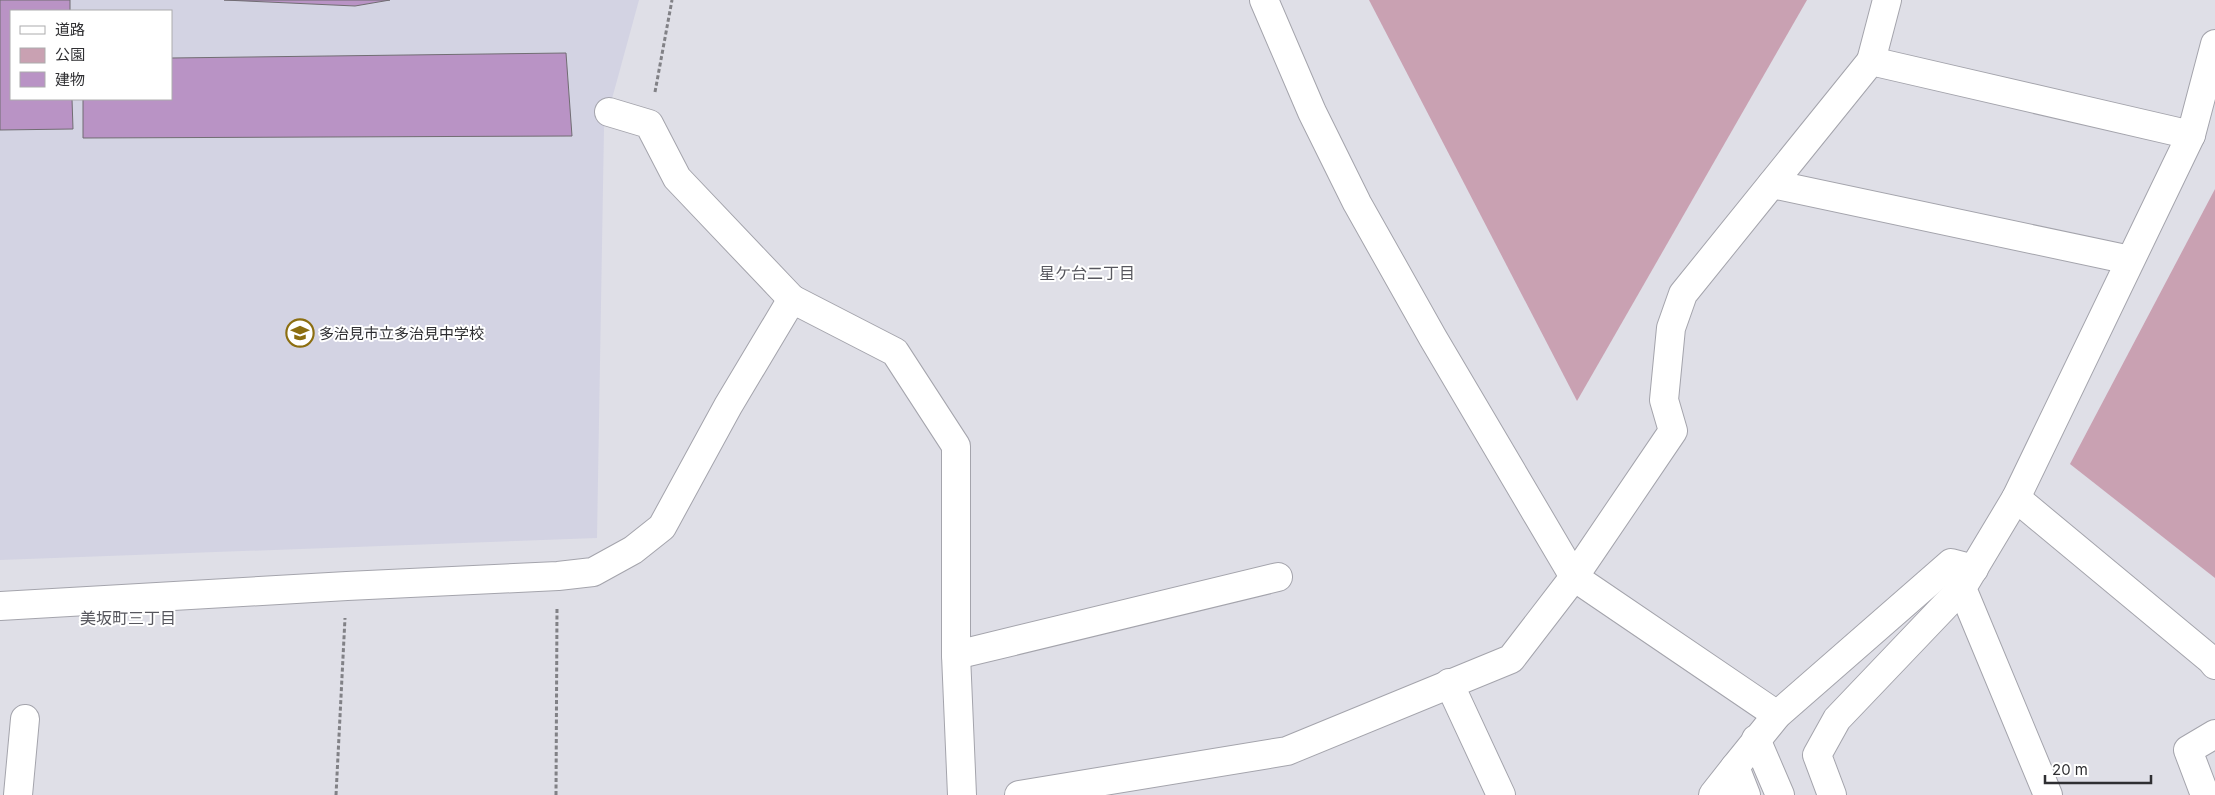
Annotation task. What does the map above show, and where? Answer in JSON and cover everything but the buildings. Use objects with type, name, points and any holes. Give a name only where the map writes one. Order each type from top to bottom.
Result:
[{"type":"street","points":[[1264,0],[1312,112],[1357,203],[1433,338],[1574,577],[1777,715]]},
{"type":"street","points":[[1019,795],[1288,751],[1511,659],[1574,577],[1673,431],[1664,400],[1670,328],[1684,294],[1871,61],[1887,0]]},
{"type":"street","points":[[1832,795],[1817,754],[1827,734],[1837,719],[1968,579],[2016,498],[2191,135],[2215,44]]},
{"type":"street","points":[[1871,61],[2191,135]]},
{"type":"street","points":[[609,112],[649,124],[677,178],[792,299],[895,352],[956,446],[956,655],[962,795]]},
{"type":"street","points":[[1772,184],[2130,260]]},
{"type":"street","points":[[0,606],[558,576],[593,572],[633,550],[662,527],[728,406],[792,299]]},
{"type":"street","points":[[2016,498],[2215,665]]},
{"type":"street","points":[[1713,795],[1777,715],[1951,563],[1968,579],[2048,795]]},
{"type":"street","points":[[956,655],[1278,577]]},
{"type":"street","points":[[1449,683],[1502,795]]},
{"type":"street","points":[[18,795],[25,719]]},
{"type":"street","points":[[2205,795],[2188,750],[2215,734]]},
{"type":"street","points":[[1756,739],[1780,795]]},
{"type":"street","points":[[1735,767],[1746,795]]},
{"type":"path","points":[[649,124],[672,0]]},
{"type":"path","points":[[556,795],[558,576]]},
{"type":"path","points":[[336,795],[347,586]]},
{"type":"shaded area","name":"多治見市立多治見中学校","points":[[0,0],[639,0],[604,128],[597,538],[0,560]]},
{"type":"green space","points":[[1369,0],[1807,0],[1577,401]]},
{"type":"green space","points":[[2215,189],[2215,578],[2070,464]]},
{"type":"place","name":"多治見市立多治見中学校","points":[[300,333]]},
{"type":"district","name":"星ケ台二丁目","points":[[1087,273]]},
{"type":"district","name":"美坂町三丁目","points":[[128,618]]}]
